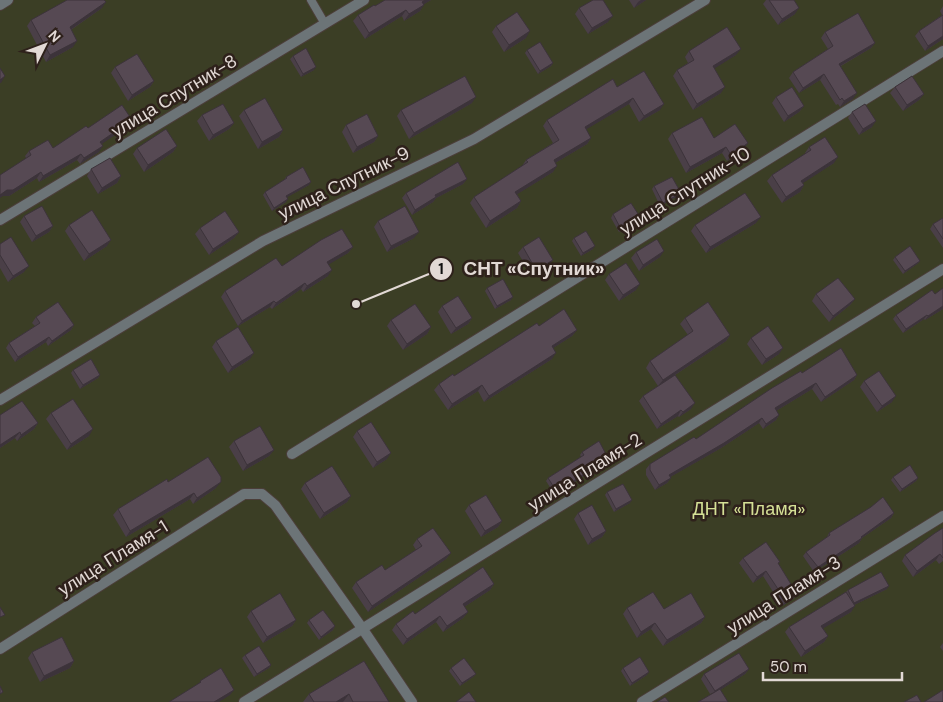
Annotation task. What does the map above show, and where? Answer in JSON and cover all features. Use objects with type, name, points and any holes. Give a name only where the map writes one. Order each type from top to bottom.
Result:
[{"type":"street","points":[[0,5],[8,0]]},
{"type":"street","name":"улица Спутник-8","points":[[0,220],[364,0]]},
{"type":"street","name":"улица Спутник-9","points":[[0,400],[263,241],[474,139],[705,0]]},
{"type":"street","name":"улица Спутник-10","points":[[292,454],[943,51]]},
{"type":"street","name":"улица Пламя-2","points":[[244,702],[943,269]]},
{"type":"street","name":"улица Пламя-1","points":[[0,649],[244,494],[262,494],[275,505],[362,628]]},
{"type":"street","name":"улица Пламя-3","points":[[642,702],[943,516]]},
{"type":"street","points":[[362,628],[412,702]]},
{"type":"lane","points":[[310,0],[325,24]]},
{"type":"green space","name":"ДНТ «Пламя»","points":[[0,0],[943,0],[943,702],[0,702]]},
{"type":"building","points":[[67,0],[104,0],[106,2],[70,27],[77,41],[50,55],[31,20]]},
{"type":"building","points":[[385,0],[425,0],[422,2],[424,5],[409,14],[406,10],[369,33],[358,15]]},
{"type":"building","points":[[593,0],[603,0],[613,16],[592,28],[579,8]]},
{"type":"building","points":[[769,0],[794,0],[799,8],[782,19]]},
{"type":"building","points":[[517,12],[530,31],[509,45],[496,26]]},
{"type":"building","points":[[858,13],[875,43],[839,64],[857,93],[844,101],[842,98],[840,100],[824,74],[803,88],[793,72],[833,46],[825,32]]},
{"type":"building","points":[[943,15],[943,36],[928,46],[919,31]]},
{"type":"building","points":[[727,27],[741,49],[713,66],[725,87],[697,104],[677,70],[694,60],[689,51]]},
{"type":"building","points":[[540,42],[553,63],[540,71],[527,50]]},
{"type":"building","points":[[306,48],[316,67],[303,74],[293,56]]},
{"type":"building","points":[[137,54],[154,81],[132,95],[115,67]]},
{"type":"building","points":[[0,68],[5,76],[0,80]]},
{"type":"building","points":[[644,71],[664,104],[644,116],[633,98],[585,127],[591,138],[554,160],[557,166],[515,192],[521,201],[490,221],[474,197],[528,162],[526,160],[559,140],[547,120],[613,79],[617,87]]},
{"type":"building","points":[[465,76],[476,97],[414,133],[401,110]]},
{"type":"building","points":[[912,76],[924,94],[907,105],[895,87]]},
{"type":"building","points":[[792,87],[804,106],[788,116],[776,97]]},
{"type":"building","points":[[265,98],[283,130],[262,142],[244,110]]},
{"type":"building","points":[[223,104],[234,123],[213,135],[202,115]]},
{"type":"building","points":[[865,104],[876,121],[863,129],[852,112]]},
{"type":"building","points":[[122,105],[132,120],[100,142],[103,146],[84,158],[81,154],[43,176],[41,172],[13,190],[7,190],[0,195],[0,175],[31,155],[29,151],[48,140],[53,148],[86,126],[88,128]]},
{"type":"building","points":[[367,114],[378,136],[357,147],[346,125]]},
{"type":"building","points":[[702,117],[714,138],[735,124],[748,143],[731,155],[726,147],[690,167],[672,133]]},
{"type":"building","points":[[166,129],[177,146],[148,165],[137,148]]},
{"type":"building","points":[[825,137],[838,157],[801,181],[804,185],[786,197],[772,175],[811,150],[809,147]]},
{"type":"building","points":[[110,158],[121,176],[102,188],[91,169]]},
{"type":"building","points":[[458,162],[467,179],[435,195],[436,197],[415,210],[406,193]]},
{"type":"building","points":[[303,167],[311,182],[286,196],[288,199],[274,208],[265,192]]},
{"type":"building","points":[[672,177],[681,193],[663,203],[654,186]]},
{"type":"building","points":[[745,193],[761,217],[710,247],[695,225]]},
{"type":"building","points":[[631,203],[640,217],[621,229],[613,214]]},
{"type":"building","points":[[42,206],[53,226],[36,236],[24,216]]},
{"type":"building","points":[[405,206],[419,232],[391,246],[378,221]]},
{"type":"building","points":[[92,210],[111,240],[89,254],[69,225]]},
{"type":"building","points":[[225,211],[239,232],[213,249],[200,228]]},
{"type":"building","points":[[943,218],[943,239],[933,224]]},
{"type":"building","points":[[342,229],[353,247],[327,262],[332,270],[307,286],[305,283],[276,303],[274,301],[242,321],[225,291],[276,258],[282,266],[321,240]]},
{"type":"building","points":[[586,231],[595,246],[583,253],[574,238]]},
{"type":"building","points":[[11,237],[29,266],[13,276],[0,255],[0,244]]},
{"type":"building","points":[[539,237],[553,260],[536,270],[523,247]]},
{"type":"building","points":[[657,239],[664,251],[643,265],[636,252]]},
{"type":"building","points":[[910,246],[920,261],[905,271],[895,257]]},
{"type":"building","points":[[626,263],[640,284],[623,295],[609,274]]},
{"type":"building","points":[[838,278],[855,299],[833,316],[816,294]]},
{"type":"building","points":[[503,279],[513,297],[497,306],[487,288]]},
{"type":"building","points":[[943,288],[943,306],[906,329],[896,315],[932,290],[935,294]]},
{"type":"building","points":[[458,296],[472,318],[456,328],[442,306]]},
{"type":"building","points":[[58,302],[74,325],[52,341],[49,337],[18,357],[9,343],[40,323],[36,317]]},
{"type":"building","points":[[708,302],[730,335],[663,380],[650,361],[693,331],[685,318]]},
{"type":"building","points":[[415,304],[431,327],[407,344],[391,320]]},
{"type":"building","points":[[564,309],[577,330],[552,346],[556,353],[489,396],[482,385],[452,404],[439,384],[537,323],[539,326]]},
{"type":"building","points":[[768,326],[783,348],[766,359],[751,338]]},
{"type":"building","points":[[238,327],[254,353],[232,367],[216,341]]},
{"type":"building","points":[[841,348],[857,375],[825,397],[816,383],[775,408],[779,415],[766,424],[762,418],[669,475],[671,478],[659,485],[650,470],[650,464],[694,437],[696,439],[772,388],[801,371],[802,373]]},
{"type":"building","points":[[91,359],[100,375],[83,385],[73,370]]},
{"type":"building","points":[[879,371],[896,396],[882,406],[864,381]]},
{"type":"building","points":[[675,375],[695,403],[661,424],[643,396]]},
{"type":"building","points":[[73,399],[93,429],[71,444],[51,413]]},
{"type":"building","points":[[22,401],[38,423],[21,435],[20,432],[0,445],[0,415]]},
{"type":"building","points":[[371,422],[391,453],[377,462],[357,431]]},
{"type":"building","points":[[260,426],[274,450],[247,465],[234,441]]},
{"type":"building","points":[[599,441],[608,458],[557,492],[548,478],[584,455],[582,452]]},
{"type":"building","points":[[208,457],[221,477],[221,482],[197,498],[194,493],[130,531],[118,509],[167,479],[168,482]]},
{"type":"building","points":[[910,465],[918,478],[902,489],[893,477]]},
{"type":"building","points":[[332,466],[351,496],[324,513],[305,483]]},
{"type":"building","points":[[623,484],[632,500],[616,509],[607,492]]},
{"type":"building","points":[[486,495],[502,521],[485,531],[469,505]]},
{"type":"building","points":[[883,497],[894,513],[862,538],[818,567],[806,552],[830,535],[829,533],[871,507]]},
{"type":"building","points":[[592,505],[606,531],[592,539],[578,513]]},
{"type":"building","points":[[433,528],[451,553],[372,606],[356,582],[382,565],[385,570],[422,546],[417,539]]},
{"type":"building","points":[[943,528],[943,558],[940,554],[917,571],[905,555]]},
{"type":"building","points":[[766,542],[780,562],[778,563],[797,594],[786,601],[766,571],[757,577],[743,558]]},
{"type":"building","points":[[483,567],[494,584],[463,604],[468,612],[447,626],[440,616],[407,639],[396,624],[413,611],[415,614]]},
{"type":"building","points":[[881,572],[889,586],[854,603],[848,590]]},
{"type":"building","points":[[653,592],[664,609],[691,593],[705,617],[667,640],[655,623],[641,632],[627,608]]},
{"type":"building","points":[[846,592],[855,606],[821,626],[828,636],[805,651],[789,627]]},
{"type":"building","points":[[280,593],[296,620],[267,637],[251,611]]},
{"type":"building","points":[[0,607],[5,615],[0,617]]},
{"type":"building","points":[[323,610],[335,626],[321,637],[309,620]]},
{"type":"building","points":[[62,637],[74,661],[44,676],[32,652]]},
{"type":"building","points":[[259,646],[271,665],[257,674],[245,655]]},
{"type":"building","points":[[739,653],[749,669],[715,691],[704,674]]},
{"type":"building","points":[[640,657],[649,672],[632,683],[623,668]]},
{"type":"building","points":[[464,658],[476,674],[462,683],[451,668]]},
{"type":"building","points":[[364,661],[389,702],[353,702],[349,694],[336,702],[314,702],[309,694]]},
{"type":"building","points":[[221,668],[234,690],[214,702],[169,702],[201,682]]},
{"type":"building","points":[[720,689],[728,702],[698,702]]},
{"type":"building","points":[[943,690],[943,702],[924,702]]},
{"type":"building","points":[[469,692],[476,702],[456,702]]},
{"type":"building","points":[[917,695],[921,702],[904,702]]},
{"type":"building","points":[[665,697],[669,702],[657,702]]},
{"type":"place","name":"СНТ «Спутник»","points":[[356,304]]}]
